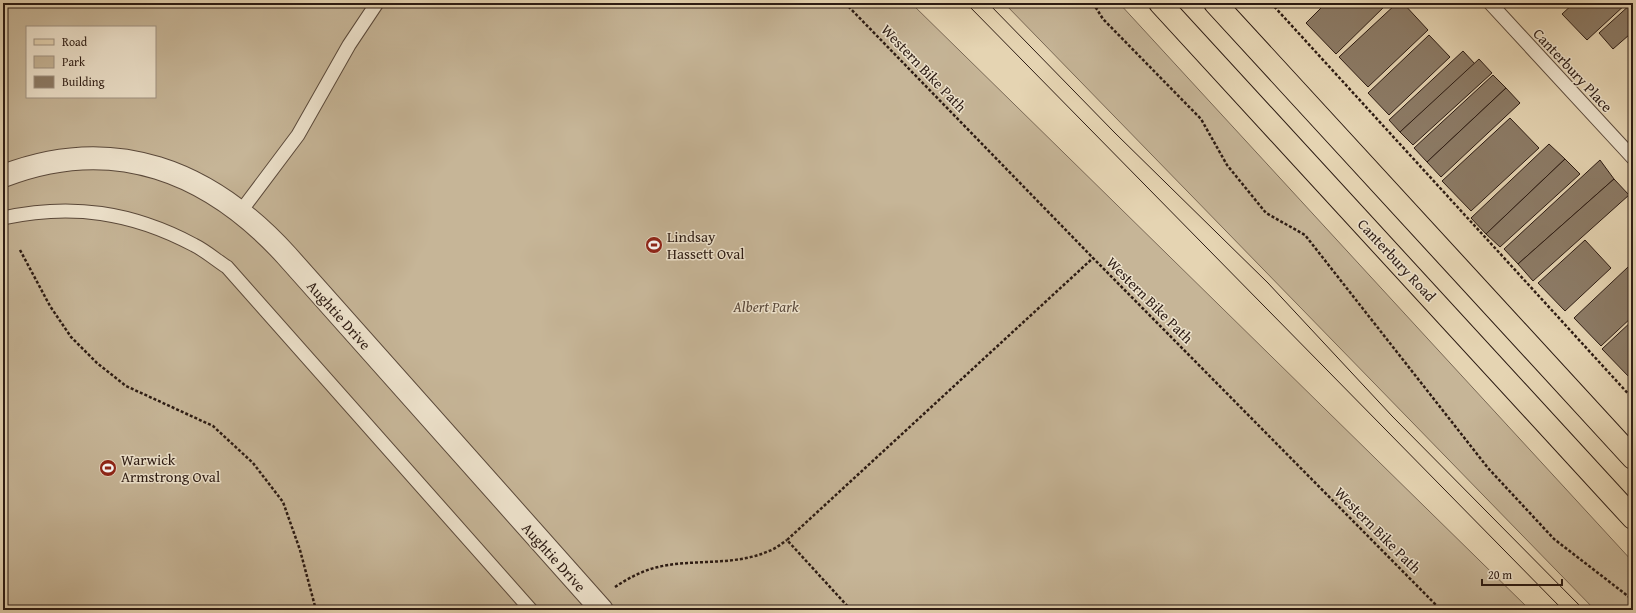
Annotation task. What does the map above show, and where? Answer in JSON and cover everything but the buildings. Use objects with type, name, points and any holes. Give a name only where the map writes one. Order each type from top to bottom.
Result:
[{"type":"main road","name":"Canterbury Road","points":[[1160,3],[1633,518]]},
{"type":"main road","points":[[1215,3],[1633,458]]},
{"type":"street","name":"Aughtie Drive","points":[[3,176],[42,163],[81,158],[117,159],[151,166],[187,179],[217,194],[241,211],[267,234],[598,605]]},
{"type":"lane","points":[[241,211],[298,134],[349,45],[377,3]]},
{"type":"lane","name":"Canterbury Place","points":[[1490,3],[1633,158]]},
{"type":"lane","points":[[3,218],[47,211],[89,211],[114,214],[140,220],[196,245],[227,267],[531,610]]},
{"type":"path","name":"Western Bike Path","points":[[845,3],[1093,258],[1441,610]]},
{"type":"path","points":[[1094,3],[1103,19],[1201,119],[1227,165],[1266,213],[1306,236],[1488,468],[1554,539],[1633,600]]},
{"type":"path","points":[[1270,3],[1633,399]]},
{"type":"path","points":[[20,250],[50,306],[71,337],[97,363],[126,386],[213,426],[254,463],[283,502],[300,550],[316,610]]},
{"type":"path","points":[[598,605],[625,580],[653,568],[678,564],[739,559],[770,551],[787,540],[1093,258]]},
{"type":"path","points":[[787,540],[851,610]]},
{"type":"green space","name":"Albert Park","points":[[3,3],[911,3],[1530,610],[3,610]]},
{"type":"green space","points":[[1004,3],[1119,3],[1633,562],[1633,610],[1595,610]]},
{"type":"tram line","points":[[966,3],[1563,610]]},
{"type":"tram line","points":[[988,3],[1115,133],[1268,283],[1392,416],[1584,610]]},
{"type":"place","name":"Lindsay Hassett Oval","points":[[654,245]]},
{"type":"place","name":"Warwick Armstrong Oval","points":[[108,468]]}]
